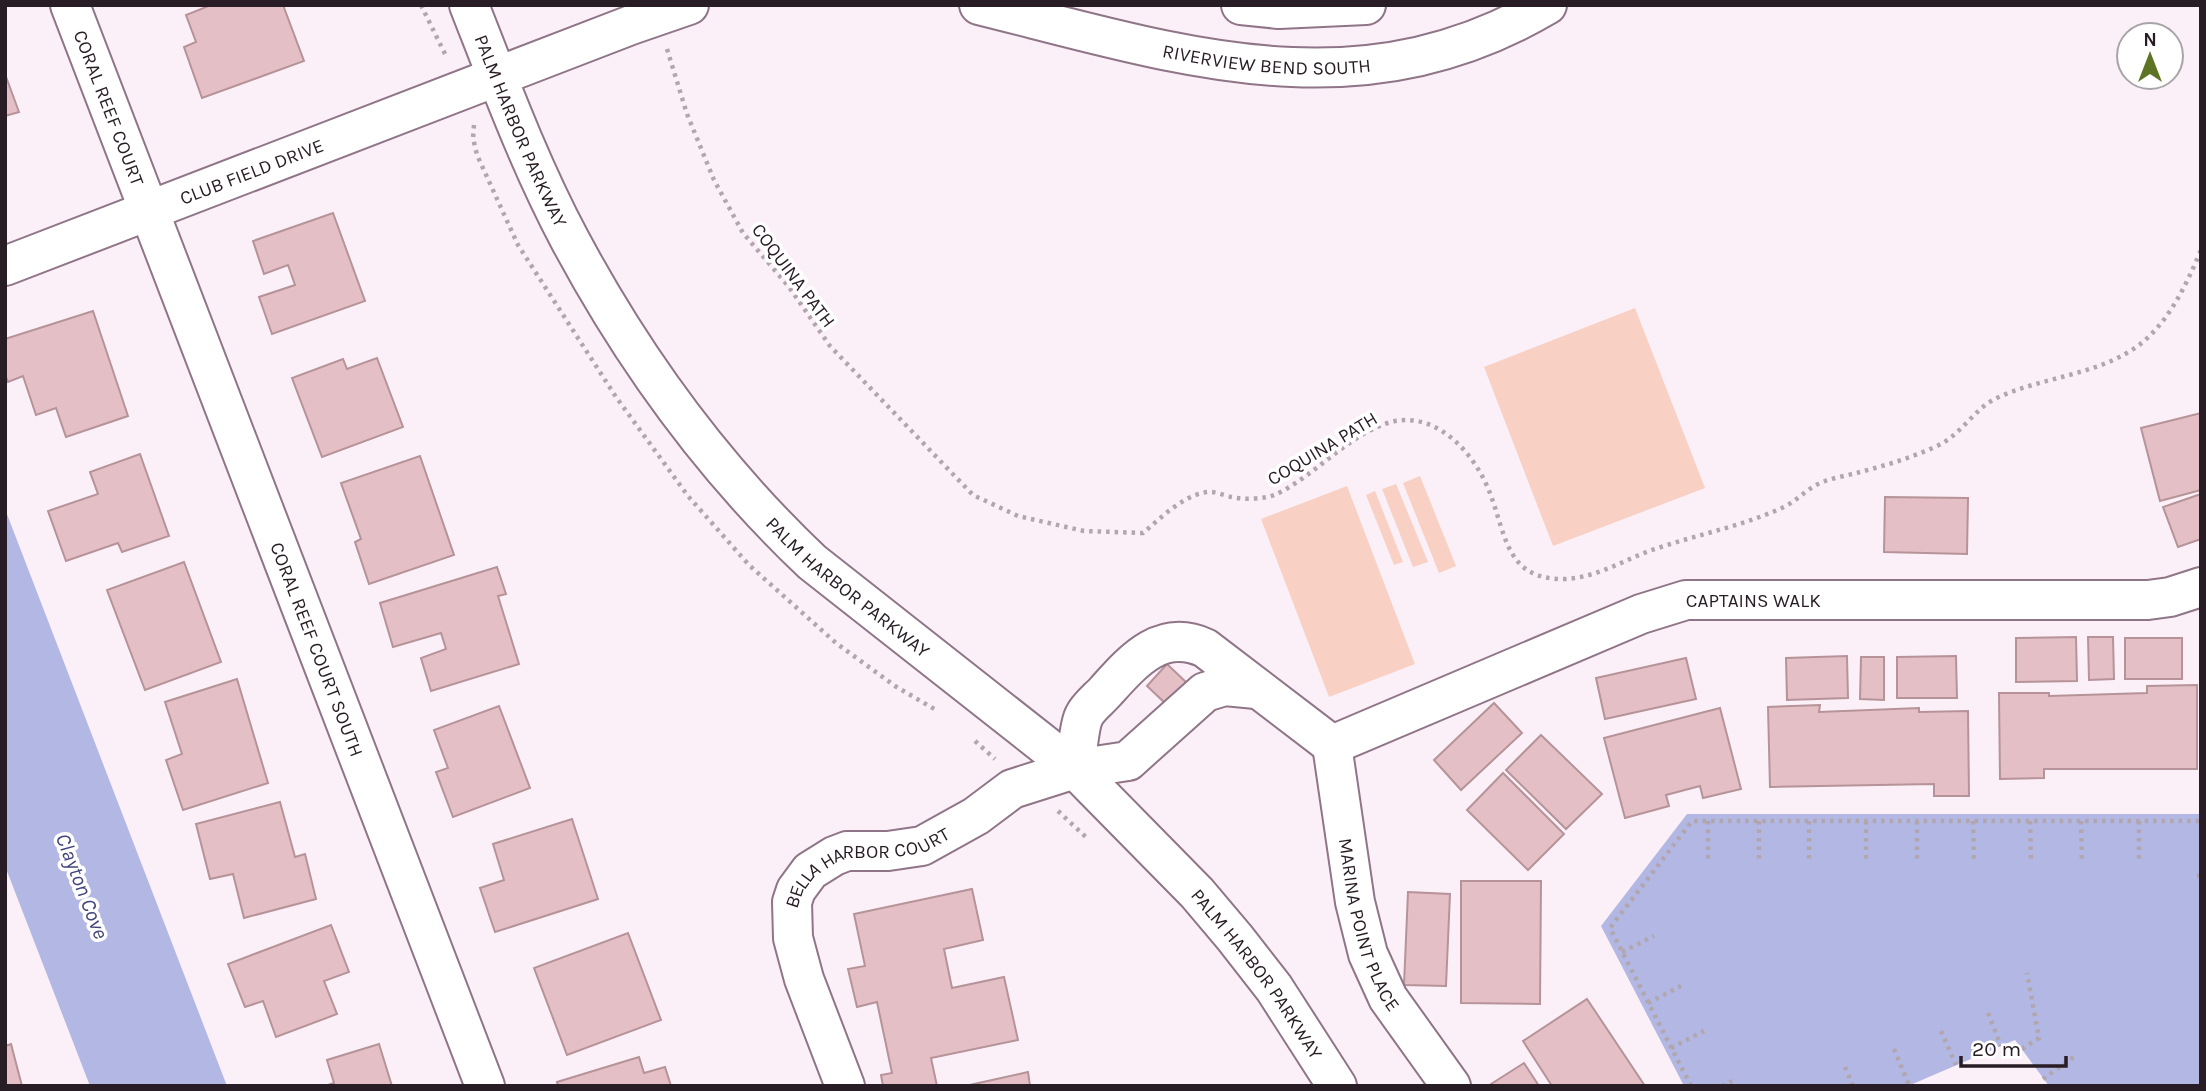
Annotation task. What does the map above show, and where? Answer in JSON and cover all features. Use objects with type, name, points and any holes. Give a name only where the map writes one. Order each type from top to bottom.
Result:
[{"type":"street","name":"CORAL REEF COURT","points":[[70,5],[149,211]]},
{"type":"street","name":"PALM HARBOR PARKWAY","points":[[469,5],[497,77],[564,228],[600,292],[664,391],[749,498],[777,529],[821,570],[1075,769],[1196,893],[1235,938],[1274,988],[1337,1086]]},
{"type":"street","points":[[497,77],[687,5]]},
{"type":"street","name":"RIVERVIEW BEND SOUTH","points":[[979,5],[1139,45],[1206,58],[1270,66],[1333,68],[1392,63],[1439,52],[1487,35],[1547,5]]},
{"type":"street","points":[[1241,5],[1279,9],[1366,5]]},
{"type":"street","name":"CLUB FIELD DRIVE","points":[[5,266],[497,77]]},
{"type":"street","name":"CORAL REEF COURT SOUTH","points":[[149,211],[485,1086]]},
{"type":"street","name":"CAPTAINS WALK","points":[[1332,745],[1641,614],[1686,600],[2148,600],[2170,597],[2201,587]]},
{"type":"street","points":[[1075,769],[1084,716],[1142,656],[1161,645],[1179,640],[1194,642],[1228,663],[1256,689],[1332,745]]},
{"type":"street","name":"BELLA HARBOR COURT","points":[[845,1086],[804,979],[793,938],[792,902],[803,878],[820,864],[847,851],[888,851],[922,846],[976,816],[1012,789],[1075,769],[1128,761],[1205,692],[1225,686],[1256,689]]},
{"type":"street","name":"MARINA POINT PLACE","points":[[1332,745],[1355,902],[1368,954],[1388,998],[1451,1086]]},
{"type":"path","points":[[421,5],[449,62]]},
{"type":"path","name":"COQUINA PATH","points":[[664,37],[687,114],[714,180],[731,212],[743,233],[789,287],[830,346],[972,495],[1018,516],[1084,531],[1143,533],[1176,505],[1209,491],[1236,498],[1273,496],[1309,476],[1374,428],[1394,421],[1410,420],[1438,428],[1449,435],[1479,469],[1491,495],[1506,545],[1522,566],[1535,574],[1552,578],[1582,577],[1610,569],[1653,550],[1738,525],[1788,505],[1818,484],[1893,464],[1957,435],[1981,408],[1996,398],[2081,372],[2120,356],[2141,344],[2159,326],[2185,286],[2201,250]]},
{"type":"path","points":[[1060,813],[1089,840]]},
{"type":"path","points":[[1691,1086],[1610,928],[1692,821],[2201,821]]},
{"type":"path","points":[[1708,821],[1708,861]]},
{"type":"path","points":[[1759,821],[1759,861]]},
{"type":"path","points":[[1809,821],[1810,861]]},
{"type":"path","points":[[1866,821],[1866,860]]},
{"type":"path","points":[[1917,821],[1917,860]]},
{"type":"path","points":[[1973,821],[1974,861]]},
{"type":"path","points":[[2030,821],[2031,861]]},
{"type":"path","points":[[2081,821],[2082,861]]},
{"type":"path","points":[[2139,821],[2139,861]]},
{"type":"path","points":[[1622,952],[1654,936]]},
{"type":"path","points":[[2022,1049],[2039,1038],[2027,973]]},
{"type":"path","points":[[1648,1003],[1681,986]]},
{"type":"path","points":[[1988,1013],[2001,1046]]},
{"type":"path","points":[[1671,1048],[1704,1031]]},
{"type":"path","points":[[1941,1031],[1956,1065]]},
{"type":"path","points":[[1894,1049],[1909,1085]]},
{"type":"path","points":[[2043,1079],[2075,1056]]},
{"type":"path","points":[[1845,1067],[1853,1086]]},
{"type":"path","points":[[1722,1086],[1732,1080]]},
{"type":"shaded area","points":[[1635,308],[1705,488],[1553,546],[1484,367]]},
{"type":"shaded area","points":[[1420,476],[1456,566],[1439,573],[1403,483]]},
{"type":"shaded area","points":[[1396,484],[1428,562],[1413,567],[1382,489]]},
{"type":"shaded area","points":[[1347,486],[1415,664],[1329,697],[1261,519]]},
{"type":"shaded area","points":[[1375,491],[1403,562],[1394,565],[1366,495]]},
{"type":"water","name":"Clayton Cove","points":[[5,509],[227,1086],[90,1086],[5,866]]},
{"type":"water","points":[[1687,814],[2201,814],[2201,1086],[2049,1086],[2015,1040],[1908,1086],[1684,1086],[1601,926]]},
{"type":"building","points":[[211,5],[283,5],[304,61],[202,98],[184,47],[196,42],[186,15]]},
{"type":"building","points":[[5,74],[19,112],[5,116]]},
{"type":"building","points":[[333,213],[365,301],[272,334],[259,297],[295,285],[288,265],[264,274],[253,241]]},
{"type":"building","points":[[93,311],[128,416],[66,437],[56,408],[36,415],[23,376],[8,382],[5,375],[5,339]]},
{"type":"building","points":[[377,358],[403,427],[322,457],[292,378],[343,359],[347,369]]},
{"type":"building","points":[[2201,413],[2201,490],[2160,501],[2141,428]]},
{"type":"building","points":[[140,454],[169,536],[122,552],[118,543],[66,561],[48,511],[98,494],[90,472]]},
{"type":"building","points":[[420,456],[454,555],[369,584],[355,542],[361,539],[341,483]]},
{"type":"building","points":[[2201,494],[2201,539],[2178,547],[2163,507]]},
{"type":"building","points":[[1885,497],[1968,498],[1967,554],[1884,552]]},
{"type":"building","points":[[184,562],[221,662],[145,690],[107,590]]},
{"type":"building","points":[[497,567],[506,594],[498,596],[519,664],[431,691],[421,658],[446,649],[441,633],[393,647],[380,603]]},
{"type":"building","points":[[2076,637],[2077,681],[2016,682],[2016,638]]},
{"type":"building","points":[[2088,637],[2113,637],[2114,679],[2089,680]]},
{"type":"building","points":[[2125,638],[2182,638],[2182,679],[2125,679]]},
{"type":"building","points":[[1847,656],[1848,698],[1787,700],[1786,658]]},
{"type":"building","points":[[1956,656],[1957,698],[1897,698],[1897,657]]},
{"type":"building","points":[[1861,657],[1884,657],[1884,700],[1860,699]]},
{"type":"building","points":[[1686,658],[1696,699],[1605,719],[1596,678]]},
{"type":"building","points":[[1167,664],[1187,683],[1167,705],[1147,686]]},
{"type":"building","points":[[237,679],[268,783],[183,810],[166,760],[182,754],[165,702]]},
{"type":"building","points":[[2197,685],[2197,769],[2044,769],[2044,778],[2000,779],[1999,693],[2049,693],[2049,696],[2147,693],[2147,686]]},
{"type":"building","points":[[1494,703],[1522,733],[1461,790],[1434,760]]},
{"type":"building","points":[[1820,705],[1819,712],[1919,708],[1919,712],[1968,711],[1969,796],[1934,796],[1934,784],[1770,787],[1768,707]]},
{"type":"building","points":[[499,706],[530,788],[453,817],[436,772],[448,768],[434,730]]},
{"type":"building","points":[[1720,708],[1741,789],[1703,798],[1700,786],[1666,795],[1669,806],[1625,818],[1604,738]]},
{"type":"building","points":[[1541,735],[1602,794],[1566,829],[1506,770]]},
{"type":"building","points":[[1503,773],[1564,834],[1528,870],[1467,810]]},
{"type":"building","points":[[280,802],[295,857],[305,854],[316,899],[244,918],[233,874],[210,879],[196,824]]},
{"type":"building","points":[[572,819],[598,899],[495,932],[480,888],[504,880],[493,844]]},
{"type":"building","points":[[1461,881],[1541,881],[1540,1004],[1461,1003]]},
{"type":"building","points":[[972,889],[983,940],[944,949],[952,988],[1004,977],[1018,1040],[931,1058],[937,1086],[883,1086],[881,1075],[892,1073],[877,1002],[857,1007],[848,969],[865,966],[854,914]]},
{"type":"building","points":[[1408,892],[1450,894],[1446,986],[1404,985]]},
{"type":"building","points":[[331,925],[349,972],[324,981],[337,1014],[276,1037],[263,1001],[245,1007],[228,964]]},
{"type":"building","points":[[628,933],[661,1020],[567,1055],[534,968]]},
{"type":"building","points":[[1587,999],[1645,1086],[1552,1086],[1523,1041]]},
{"type":"building","points":[[11,1044],[22,1086],[5,1086],[5,1046]]},
{"type":"building","points":[[379,1044],[392,1086],[325,1086],[334,1083],[327,1060]]},
{"type":"building","points":[[639,1057],[644,1073],[665,1067],[671,1086],[558,1086],[557,1082]]},
{"type":"building","points":[[1524,1063],[1539,1086],[1492,1086],[1491,1084]]},
{"type":"building","points":[[1028,1072],[1030,1086],[965,1086]]}]
